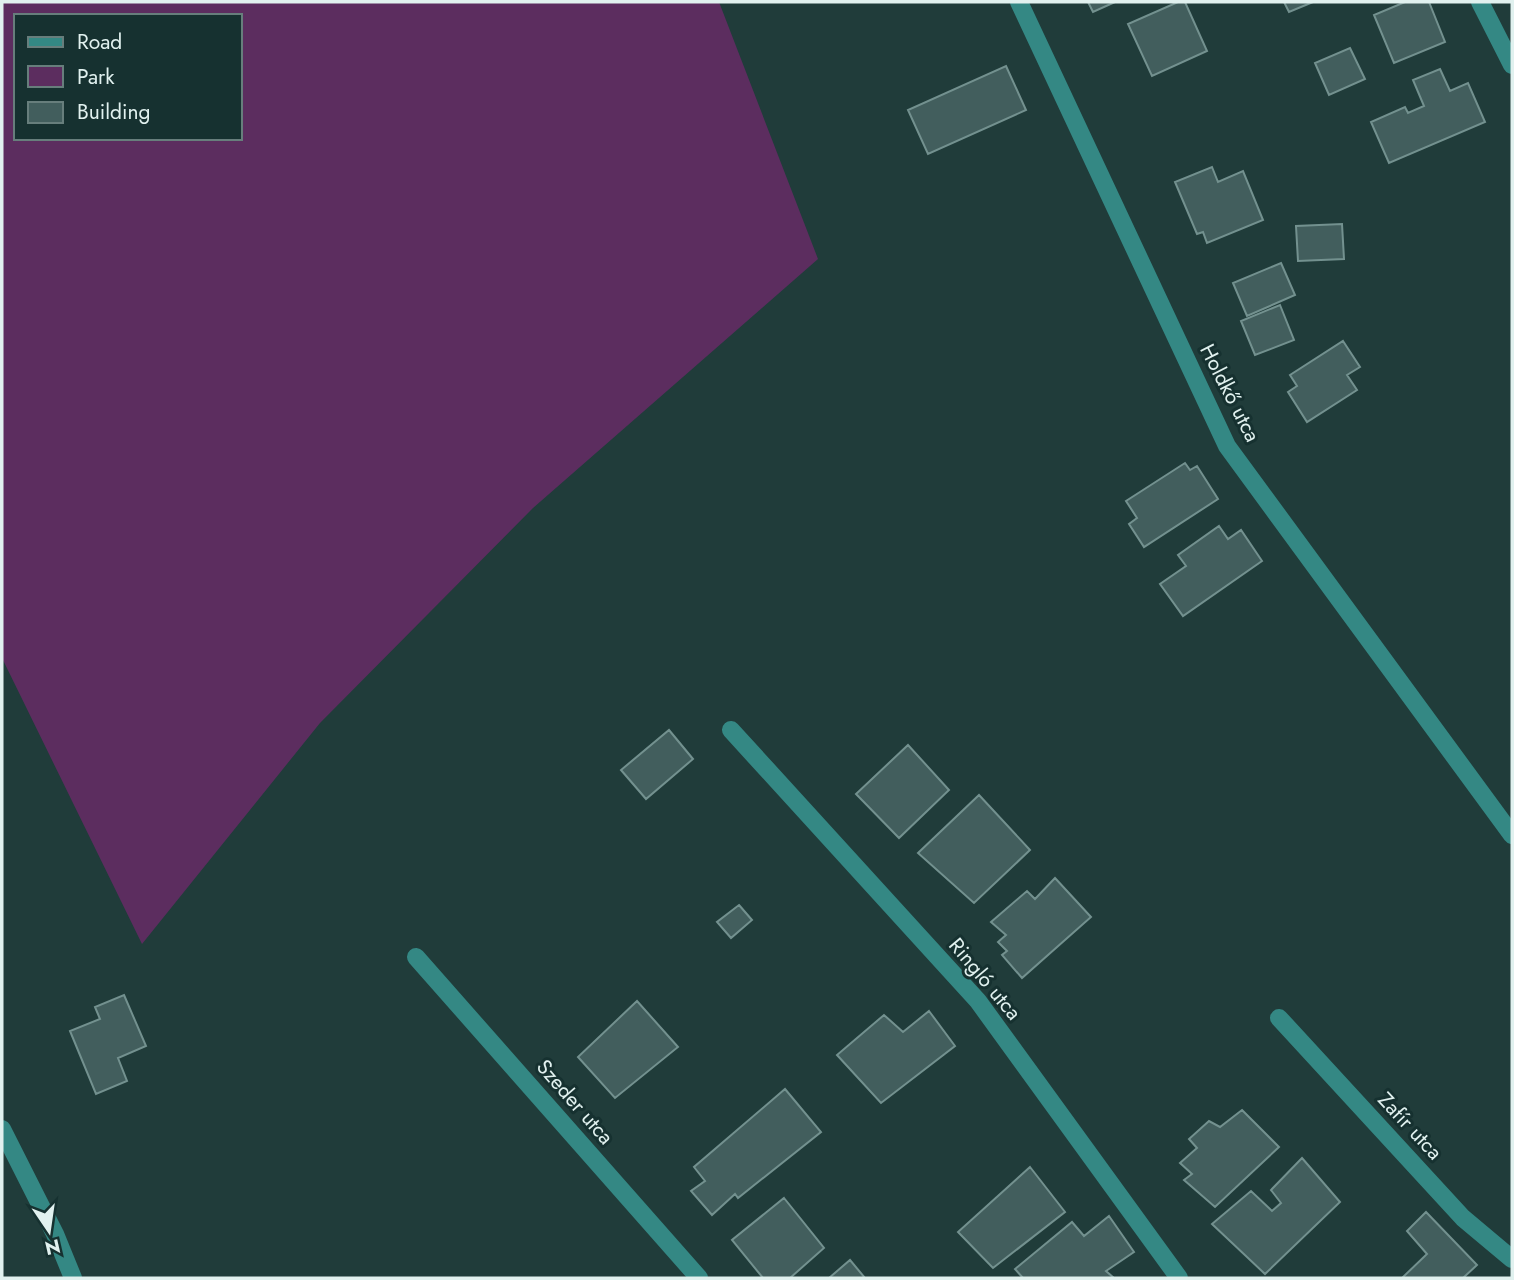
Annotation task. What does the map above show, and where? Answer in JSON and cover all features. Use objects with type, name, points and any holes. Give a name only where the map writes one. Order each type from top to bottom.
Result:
[{"type":"street","name":"Holdkő utca","points":[[1019,2],[1227,446],[1512,835]]},
{"type":"street","points":[[1480,2],[1512,65]]},
{"type":"street","name":"Ringló utca","points":[[732,730],[978,1001],[1179,1278]]},
{"type":"street","name":"Szeder utca","points":[[416,957],[699,1278]]},
{"type":"street","name":"Zafír utca","points":[[1279,1018],[1463,1218],[1512,1259]]},
{"type":"street","points":[[2,1129],[55,1234],[73,1278]]},
{"type":"green space","points":[[2,2],[719,2],[818,259],[533,508],[320,723],[142,944],[2,658]]},
{"type":"building","points":[[1088,2],[1115,2],[1093,12]]},
{"type":"building","points":[[1178,2],[1185,2],[1207,51],[1152,76],[1128,24]]},
{"type":"building","points":[[1284,2],[1313,2],[1289,12]]},
{"type":"building","points":[[1405,2],[1429,2],[1445,42],[1394,63],[1374,15]]},
{"type":"building","points":[[1350,48],[1365,79],[1329,95],[1315,63]]},
{"type":"building","points":[[1006,66],[1026,110],[928,154],[908,110]]},
{"type":"building","points":[[1440,69],[1450,91],[1468,83],[1485,122],[1389,163],[1371,122],[1405,107],[1408,113],[1424,106],[1413,80]]},
{"type":"building","points":[[1212,167],[1218,182],[1243,171],[1263,220],[1207,243],[1203,232],[1197,234],[1175,182]]},
{"type":"building","points":[[1342,224],[1344,259],[1298,261],[1296,226]]},
{"type":"building","points":[[1281,263],[1295,295],[1247,316],[1233,283]]},
{"type":"building","points":[[1280,305],[1294,340],[1255,355],[1241,321]]},
{"type":"building","points":[[1343,341],[1360,367],[1347,375],[1357,390],[1307,422],[1288,392],[1297,386],[1290,375]]},
{"type":"building","points":[[1185,463],[1190,470],[1197,466],[1218,499],[1144,547],[1129,524],[1137,518],[1126,501]]},
{"type":"building","points":[[1219,526],[1228,539],[1241,530],[1262,561],[1183,616],[1160,584],[1186,566],[1178,555]]},
{"type":"building","points":[[669,730],[693,759],[646,799],[621,770]]},
{"type":"building","points":[[908,745],[949,790],[899,838],[856,794]]},
{"type":"building","points":[[979,795],[1030,850],[974,903],[918,853]]},
{"type":"building","points":[[1055,878],[1091,917],[1022,978],[1002,955],[1007,951],[998,942],[1006,935],[991,922],[1027,891],[1035,899]]},
{"type":"building","points":[[739,905],[752,920],[731,938],[717,922]]},
{"type":"building","points":[[124,995],[146,1046],[118,1058],[127,1081],[96,1094],[70,1031],[100,1019],[95,1007]]},
{"type":"building","points":[[637,1001],[678,1047],[615,1098],[578,1057]]},
{"type":"building","points":[[929,1011],[955,1046],[881,1103],[837,1055],[884,1015],[903,1032]]},
{"type":"building","points":[[785,1089],[821,1132],[738,1198],[735,1194],[712,1215],[691,1191],[705,1181],[694,1167]]},
{"type":"building","points":[[1242,1110],[1279,1147],[1215,1207],[1184,1180],[1192,1174],[1180,1163],[1197,1148],[1189,1139],[1209,1121],[1220,1127]]},
{"type":"building","points":[[1302,1158],[1340,1202],[1265,1274],[1212,1224],[1251,1191],[1272,1211],[1281,1203],[1271,1190]]},
{"type":"building","points":[[1030,1167],[1065,1212],[993,1268],[958,1232]]},
{"type":"building","points":[[784,1198],[824,1248],[790,1278],[763,1278],[732,1240]]},
{"type":"building","points":[[1426,1212],[1477,1265],[1463,1278],[1402,1278],[1427,1254],[1407,1231]]},
{"type":"building","points":[[1109,1216],[1134,1252],[1106,1271],[1114,1278],[1023,1278],[1015,1269],[1072,1222],[1084,1236]]},
{"type":"building","points":[[850,1260],[865,1278],[829,1278]]}]
